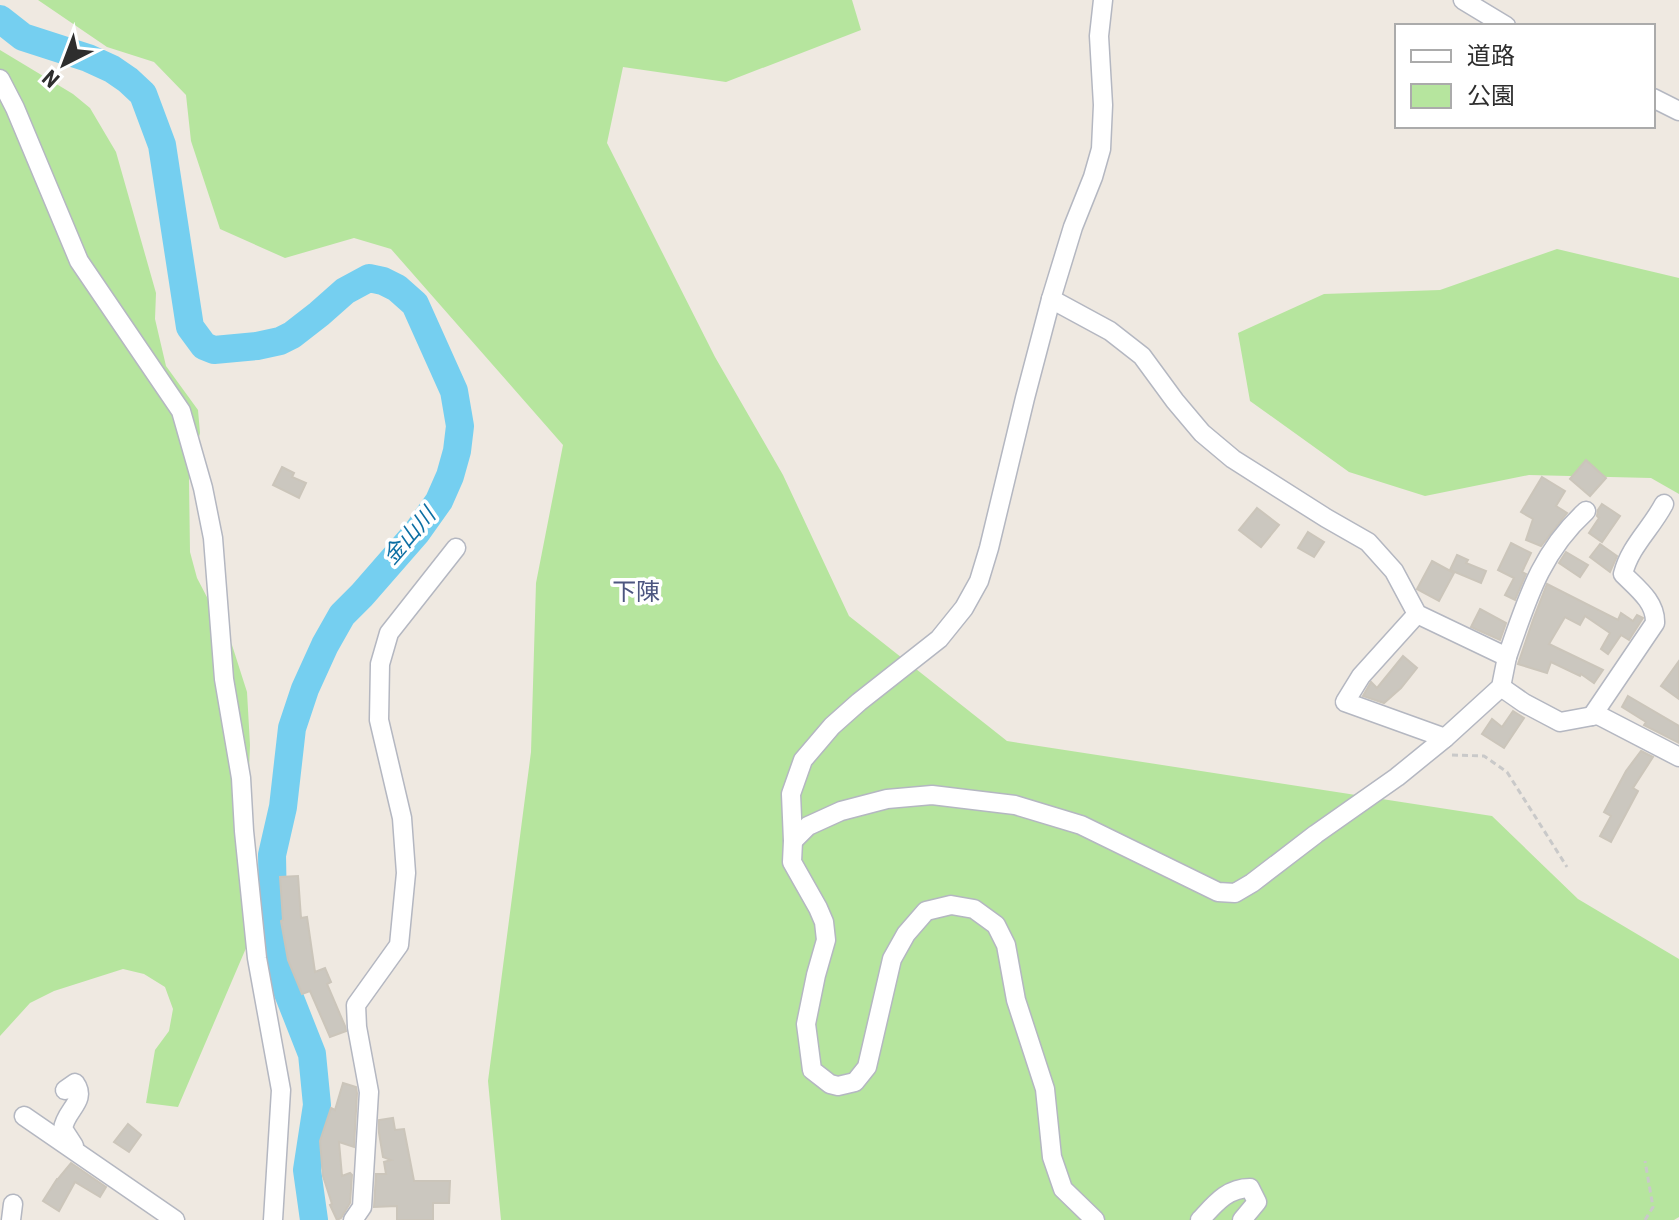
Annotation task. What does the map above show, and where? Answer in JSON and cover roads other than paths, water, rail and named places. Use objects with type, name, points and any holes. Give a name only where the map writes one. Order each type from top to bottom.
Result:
[{"type":"street","points":[[1095,1220],[1063,1189],[1052,1157],[1045,1089],[1016,1000],[1006,945],[996,925],[974,909],[951,905],[926,911],[906,934],[892,959],[867,1067],[855,1082],[838,1086],[830,1084],[812,1070],[806,1024],[826,940],[824,922],[818,908],[792,862],[791,794],[803,760],[832,726],[939,639],[964,608],[979,581],[1051,299],[1101,149],[1103,105],[1099,36],[1103,0]]},
{"type":"street","points":[[1463,0],[1503,24]]},
{"type":"street","points":[[0,79],[79,261],[181,411],[203,488],[213,538],[224,679],[241,778],[257,958],[281,1090],[273,1220]]},
{"type":"street","points":[[1655,99],[1679,111]]},
{"type":"street","points":[[1051,299],[1110,331],[1142,356],[1202,433],[1233,459],[1368,542],[1394,571],[1417,614],[1507,657]]},
{"type":"street","points":[[1592,716],[1655,623],[1656,612],[1651,603],[1623,574],[1635,545],[1664,504]]},
{"type":"street","points":[[793,841],[808,826],[841,811],[887,799],[932,795],[1015,805],[1081,825],[1218,892],[1235,893],[1445,746],[1501,687],[1507,657],[1528,596],[1554,544],[1586,511]]},
{"type":"street","points":[[353,1220],[362,1207],[369,1092],[356,1005],[399,945],[406,873],[402,818],[379,720],[380,664],[389,633],[456,548]]},
{"type":"street","points":[[1417,614],[1361,676],[1345,702],[1445,746]]},
{"type":"street","points":[[1501,687],[1560,722],[1598,715],[1679,757]]},
{"type":"street","points":[[65,1090],[75,1083],[80,1090],[80,1098],[64,1119],[63,1129],[80,1155]]},
{"type":"street","points":[[24,1116],[175,1220]]},
{"type":"street","points":[[1200,1220],[1224,1195],[1239,1188],[1250,1188],[1257,1202],[1242,1220]]},
{"type":"waterway","name":"金山川","points":[[0,19],[23,37],[112,69],[143,94],[162,145],[190,327],[204,346],[214,350],[280,341],[292,335],[345,291],[369,278],[397,288],[415,304],[454,391],[460,426],[457,451],[439,501],[417,532],[342,615],[305,689],[292,728],[283,807],[272,855],[273,910],[284,983],[312,1054],[317,1105],[307,1170],[314,1220]]},
{"type":"district","name":"下陳","points":[[636,592]]}]
